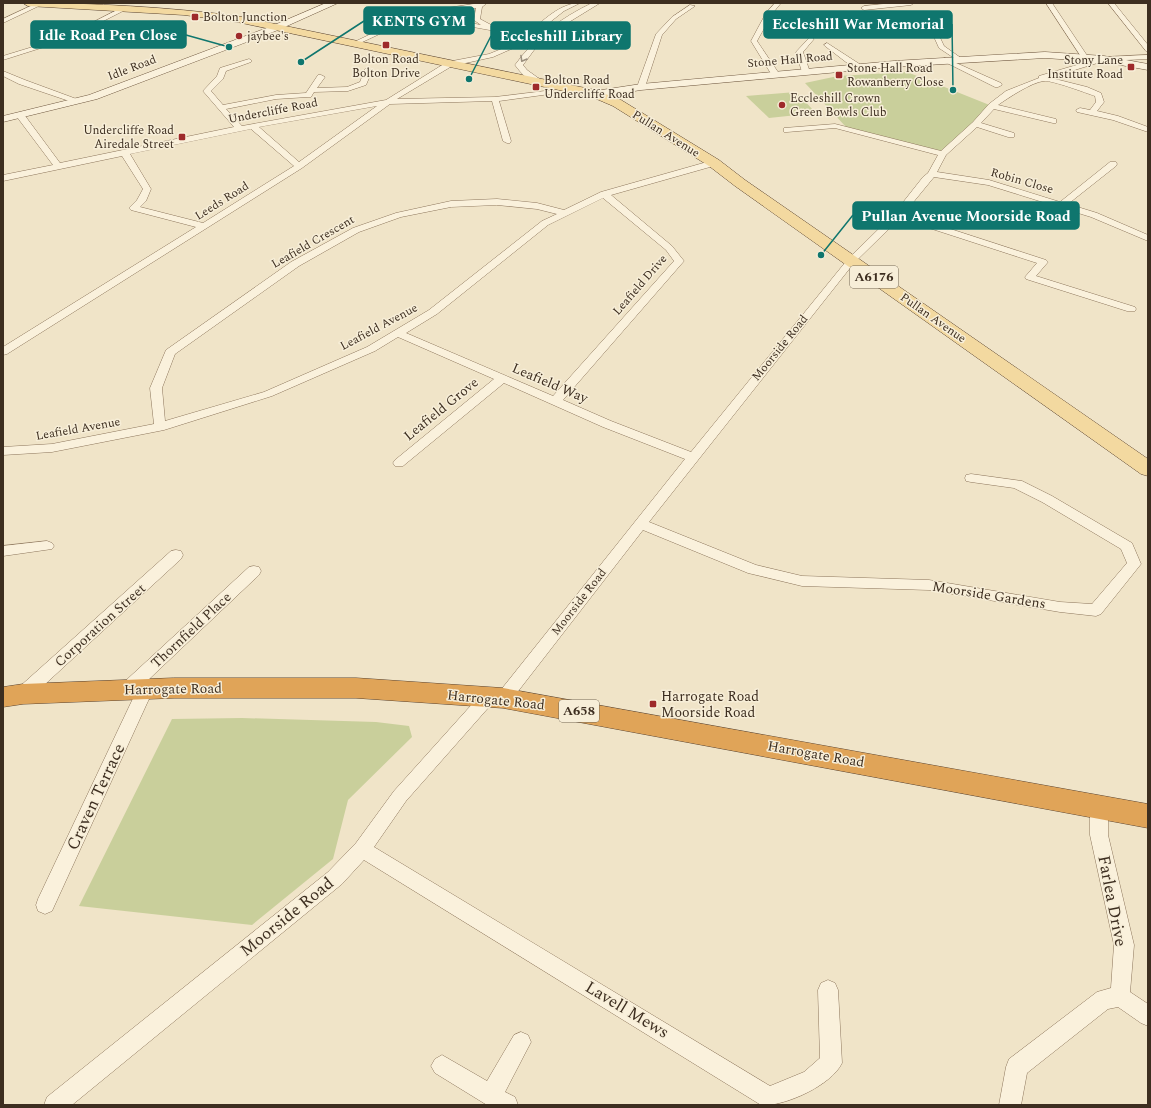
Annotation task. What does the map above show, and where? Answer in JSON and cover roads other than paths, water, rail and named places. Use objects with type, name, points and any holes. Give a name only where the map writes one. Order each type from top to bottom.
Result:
[{"type":"highway","name":"Harrogate Road","points":[[13,695],[137,689],[356,688],[496,698],[618,718],[1148,816]]},
{"type":"main road","name":"A6176","points":[[28,3],[121,10],[184,12],[237,19],[594,94]]},
{"type":"main road","name":"Pullan Avenue","points":[[594,94],[617,103],[714,164],[1148,469]]},
{"type":"street","name":"Idle Road","points":[[3,119],[93,97],[275,28],[334,3]]},
{"type":"street","points":[[450,64],[491,56],[516,45],[562,10],[577,3]]},
{"type":"street","points":[[538,82],[524,72],[519,65],[529,50],[574,14],[597,3]]},
{"type":"street","points":[[776,75],[754,41],[769,13],[778,3]]},
{"type":"street","points":[[864,8],[911,3]]},
{"type":"street","points":[[1049,3],[1084,57]]},
{"type":"street","points":[[1112,3],[1148,50]]},
{"type":"street","points":[[3,21],[40,4]]},
{"type":"street","points":[[354,44],[417,14],[482,4],[478,20],[493,29]]},
{"type":"street","points":[[641,87],[659,34],[674,18],[692,6]]},
{"type":"street","points":[[3,58],[64,38],[121,10]]},
{"type":"street","points":[[417,14],[543,38]]},
{"type":"street","points":[[932,28],[941,47],[959,59]]},
{"type":"street","points":[[806,72],[799,52],[811,39]]},
{"type":"street","points":[[827,45],[858,67]]},
{"type":"street","name":"Stone Hall Road","points":[[594,94],[641,87],[959,59],[1045,55],[1104,59],[1148,66]]},
{"type":"street","name":"Moorside Road","points":[[54,1105],[335,878],[362,849],[400,796],[496,698],[641,524],[851,261],[896,217],[926,179],[932,174],[943,154],[976,124],[992,106],[1009,93],[1042,78],[1065,70],[1104,59],[1148,57]]},
{"type":"street","points":[[945,60],[998,85]]},
{"type":"street","points":[[240,129],[207,91],[220,77],[223,70],[250,61]]},
{"type":"street","name":"Leeds Road","points":[[4,350],[299,166],[388,102],[450,64]]},
{"type":"street","points":[[221,108],[276,97],[311,102],[363,83],[368,71]]},
{"type":"street","points":[[3,73],[22,82],[78,101]]},
{"type":"street","points":[[311,102],[321,77]]},
{"type":"street","points":[[1042,78],[1084,89],[1098,95],[1100,102],[1092,112]]},
{"type":"street","name":"Undercliffe Road","points":[[3,178],[253,126],[311,102],[388,102],[495,99],[550,92]]},
{"type":"street","points":[[495,99],[507,141]]},
{"type":"street","points":[[992,106],[1053,121]]},
{"type":"street","points":[[1080,110],[1092,112],[1148,130]]},
{"type":"street","points":[[20,115],[58,166]]},
{"type":"street","points":[[976,124],[1011,135]]},
{"type":"street","points":[[253,126],[299,166]]},
{"type":"street","points":[[788,130],[835,126],[943,154]]},
{"type":"street","points":[[124,152],[147,188],[141,201],[134,208],[205,226]]},
{"type":"street","name":"Leafield Avenue","points":[[3,452],[52,448],[160,427],[268,394],[371,349],[433,312],[544,223],[604,194],[714,164]]},
{"type":"street","points":[[1061,206],[1113,164]]},
{"type":"street","name":"Robin Close","points":[[932,174],[989,183],[1094,215],[1148,238]]},
{"type":"street","name":"Leafield Drive","points":[[555,402],[679,261],[669,248],[604,194]]},
{"type":"street","name":"Leafield Crescent","points":[[160,427],[156,388],[170,352],[295,264],[356,230],[399,215],[451,204],[497,202],[537,206],[565,213]]},
{"type":"street","points":[[896,217],[926,224],[1043,262],[1030,277],[1130,310]]},
{"type":"street","name":"Leafield Way","points":[[397,333],[607,424],[693,457]]},
{"type":"street","name":"Leafield Grove","points":[[399,463],[502,379]]},
{"type":"street","name":"Moorside Gardens","points":[[641,524],[753,569],[802,581],[928,585],[1060,607],[1096,610],[1134,564],[1127,546],[1047,499],[1017,484],[971,478]]},
{"type":"street","points":[[3,551],[47,546]]},
{"type":"street","name":"Corporation Street","points":[[13,695],[176,555]]},
{"type":"street","name":"Thornfield Place","points":[[137,689],[254,571]]},
{"type":"street","name":"Craven Terrace","points":[[45,905],[137,689]]},
{"type":"street","name":"Farlea Drive","points":[[1099,806],[1099,835],[1124,945],[1120,997]]},
{"type":"street","name":"Lavell Mews","points":[[362,849],[770,1097],[811,1080],[831,1063],[828,990]]},
{"type":"street","points":[[1010,1105],[1017,1067],[1104,999],[1120,997],[1148,1016]]},
{"type":"street","points":[[442,1066],[499,1100],[521,1042]]},
{"type":"place","name":"Bolton Junction","points":[[195,17]]},
{"type":"place","name":"jaybee's","points":[[239,36]]},
{"type":"place","name":"Bolton Road Bolton Drive","points":[[386,45]]},
{"type":"place","name":"Idle Road Pen Close","points":[[229,47]]},
{"type":"place","name":"KENTS GYM","points":[[301,62]]},
{"type":"place","name":"Stony Lane Institute Road","points":[[1131,67]]},
{"type":"place","name":"Stone Hall Road Rowanberry Close","points":[[839,75]]},
{"type":"place","name":"Eccleshill Library","points":[[469,79]]},
{"type":"place","name":"Bolton Road Undercliffe Road","points":[[536,87]]},
{"type":"place","name":"Eccleshill War Memorial","points":[[953,90]]},
{"type":"place","name":"Eccleshill Crown Green Bowls Club","points":[[782,105]]},
{"type":"place","name":"Undercliffe Road Airedale Street","points":[[182,137]]},
{"type":"place","name":"Pullan Avenue Moorside Road","points":[[821,255]]},
{"type":"place","name":"Harrogate Road Moorside Road","points":[[653,704]]}]
